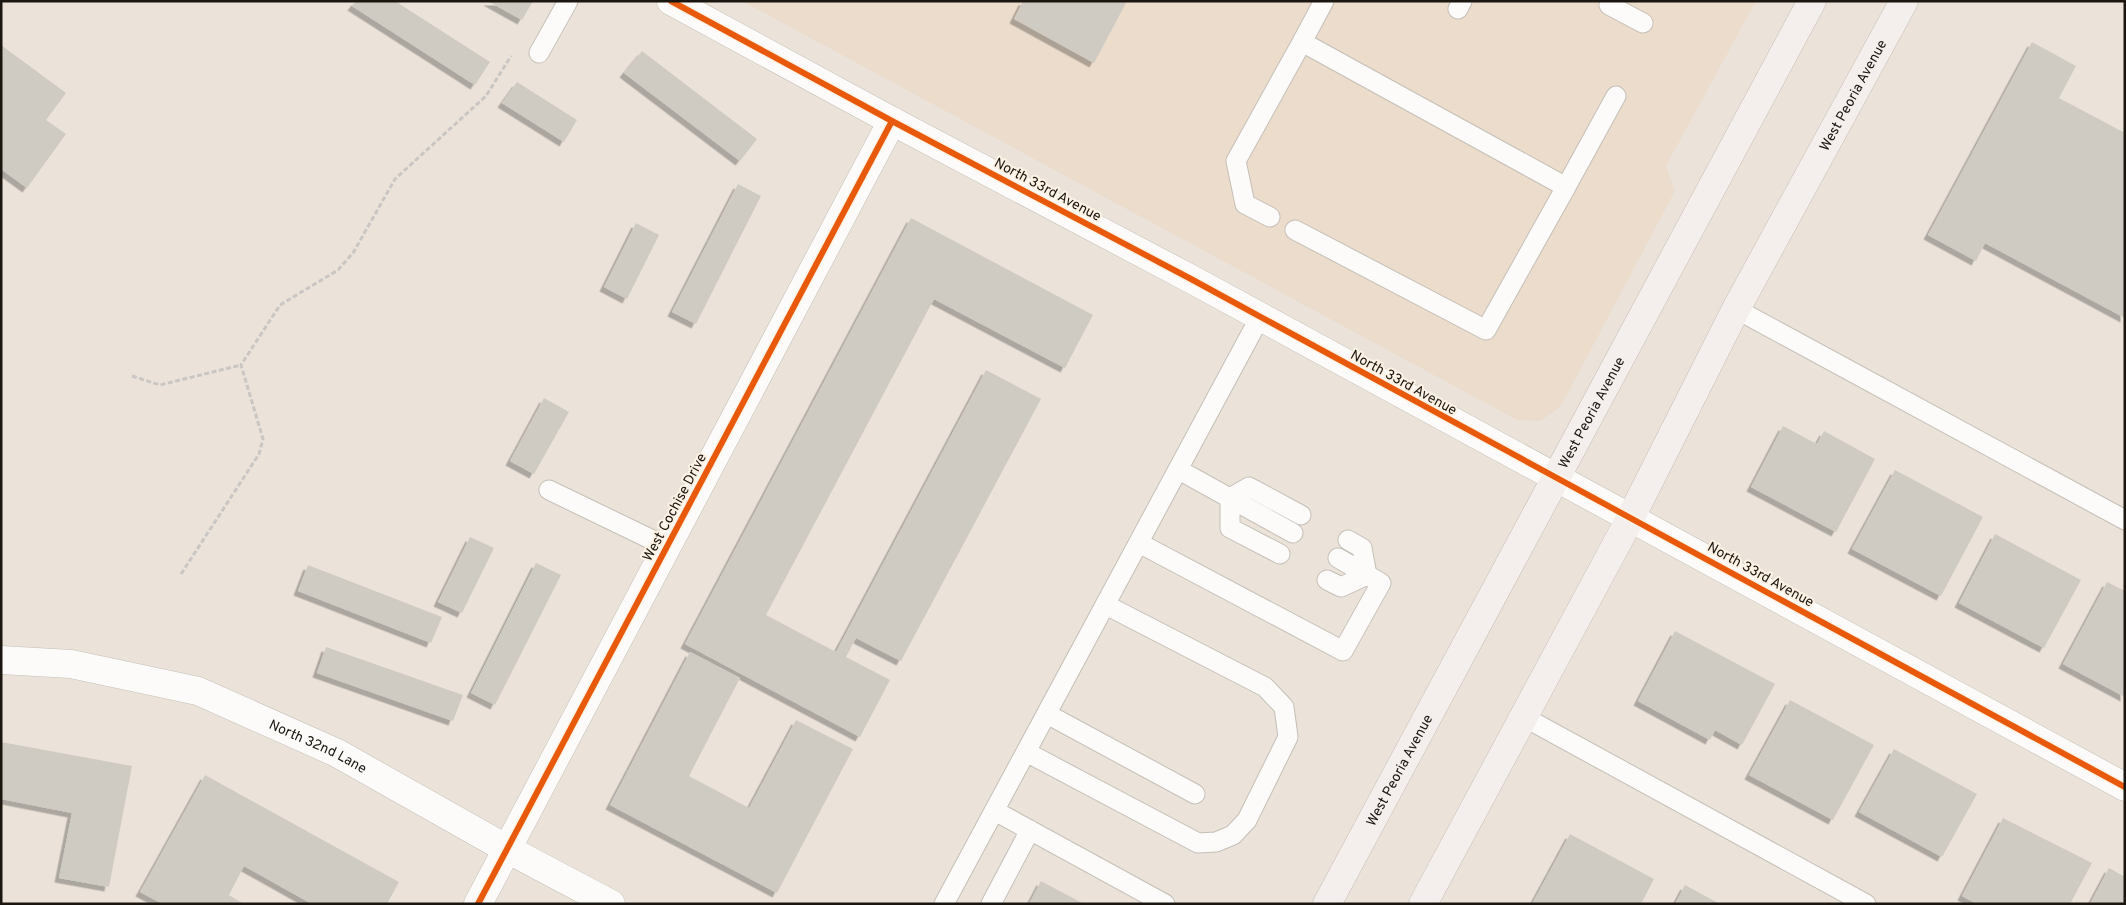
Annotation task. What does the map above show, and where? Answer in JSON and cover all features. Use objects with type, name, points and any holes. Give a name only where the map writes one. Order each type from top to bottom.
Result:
[{"type":"main road","name":"West Peoria Avenue","points":[[1327,904],[1812,1]]},
{"type":"main road","name":"West Peoria Avenue","points":[[1423,904],[1631,517],[1736,309],[1904,1]]},
{"type":"street","name":"North 33rd Avenue","points":[[671,1],[1260,317],[1555,478],[1631,517],[2125,787]]},
{"type":"street","name":"West Cochise Drive","points":[[478,904],[892,121]]},
{"type":"street","name":"North 32nd Lane","points":[[1,660],[71,664],[198,691],[337,753],[507,849],[611,904]]},
{"type":"lane","points":[[539,53],[568,1]]},
{"type":"lane","points":[[1270,217],[1245,204],[1236,161],[1324,1]]},
{"type":"lane","points":[[1609,4],[1643,23]]},
{"type":"lane","points":[[1302,42],[1566,187]]},
{"type":"lane","points":[[1295,230],[1486,330],[1616,96]]},
{"type":"lane","points":[[1736,309],[2125,520]]},
{"type":"lane","points":[[944,904],[1260,317]]},
{"type":"lane","points":[[1179,470],[1293,533]]},
{"type":"lane","points":[[1230,498],[1250,487],[1301,515]]},
{"type":"lane","points":[[549,490],[667,547]]},
{"type":"lane","points":[[1230,498],[1230,528],[1280,554]]},
{"type":"lane","points":[[1348,540],[1362,548],[1367,575]]},
{"type":"lane","points":[[1139,543],[1343,651],[1381,583],[1338,558]]},
{"type":"lane","points":[[1327,580],[1341,587],[1367,575]]},
{"type":"lane","points":[[1026,752],[1198,843],[1216,842],[1232,835],[1247,820],[1288,737],[1284,707],[1265,687],[1106,605]]},
{"type":"lane","points":[[1047,714],[1195,794]]},
{"type":"lane","points":[[1524,717],[1866,904]]},
{"type":"lane","points":[[995,811],[1165,903]]},
{"type":"lane","points":[[991,904],[1030,830]]},
{"type":"path","points":[[132,376],[160,385],[241,365],[280,305],[338,270],[353,253],[395,179],[486,96],[514,50]]},
{"type":"path","points":[[181,574],[259,454],[263,439],[241,365]]},
{"type":"shaded area","points":[[742,1],[1756,1],[1666,166],[1675,191],[1561,406],[1541,421],[1517,420]]},
{"type":"building","points":[[356,1],[395,1],[490,62],[475,85],[352,6]]},
{"type":"building","points":[[488,1],[533,1],[522,20]]},
{"type":"building","points":[[1023,1],[1127,1],[1094,63],[1014,19]]},
{"type":"building","points":[[2032,42],[2076,66],[2059,98],[2125,133],[2125,318],[1985,243],[1976,261],[1928,235]]},
{"type":"building","points":[[1,45],[66,93],[46,120],[66,134],[27,188],[1,169]]},
{"type":"building","points":[[642,51],[757,139],[740,161],[624,73]]},
{"type":"building","points":[[517,82],[577,120],[564,142],[502,103]]},
{"type":"building","points":[[738,184],[761,196],[696,324],[672,312]]},
{"type":"building","points":[[911,218],[1093,315],[1065,368],[934,299],[766,615],[836,652],[986,370],[1041,399],[901,661],[856,638],[846,657],[890,680],[860,737],[685,644]]},
{"type":"building","points":[[636,223],[659,235],[627,299],[604,287]]},
{"type":"building","points":[[544,398],[569,412],[534,474],[510,461]]},
{"type":"building","points":[[1783,426],[1817,444],[1824,431],[1875,459],[1836,532],[1751,487]]},
{"type":"building","points":[[1895,470],[1983,517],[1941,596],[1852,549]]},
{"type":"building","points":[[1995,534],[2081,580],[2044,648],[1959,603]]},
{"type":"building","points":[[470,537],[494,548],[462,613],[438,602]]},
{"type":"building","points":[[536,563],[561,575],[495,705],[471,693]]},
{"type":"building","points":[[308,565],[442,617],[431,643],[298,591]]},
{"type":"building","points":[[2107,582],[2125,591],[2125,697],[2063,664]]},
{"type":"building","points":[[1675,631],[1775,684],[1742,745],[1715,730],[1710,740],[1638,701]]},
{"type":"building","points":[[326,647],[463,695],[453,721],[317,673]]},
{"type":"building","points":[[690,652],[740,678],[689,776],[749,808],[796,720],[853,749],[777,893],[610,805]]},
{"type":"building","points":[[1790,700],[1874,745],[1833,820],[1749,775]]},
{"type":"building","points":[[1,742],[132,766],[109,887],[59,878],[72,813],[1,799]]},
{"type":"building","points":[[1894,749],[1977,794],[1942,857],[1859,812]]},
{"type":"building","points":[[205,775],[399,882],[387,904],[312,904],[244,866],[229,895],[244,904],[163,904],[140,892]]},
{"type":"building","points":[[2003,818],[2092,863],[2070,904],[1977,904],[1962,896]]},
{"type":"building","points":[[1570,834],[1654,879],[1641,904],[1532,904]]},
{"type":"building","points":[[2109,868],[2125,877],[2125,904],[2090,904]]},
{"type":"building","points":[[1041,881],[1084,904],[1029,904]]},
{"type":"building","points":[[1685,885],[1720,904],[1675,904]]},
{"type":"cycle path","points":[[671,1],[892,121],[1191,279],[2125,787]]},
{"type":"cycle path","points":[[478,904],[892,121]]}]
